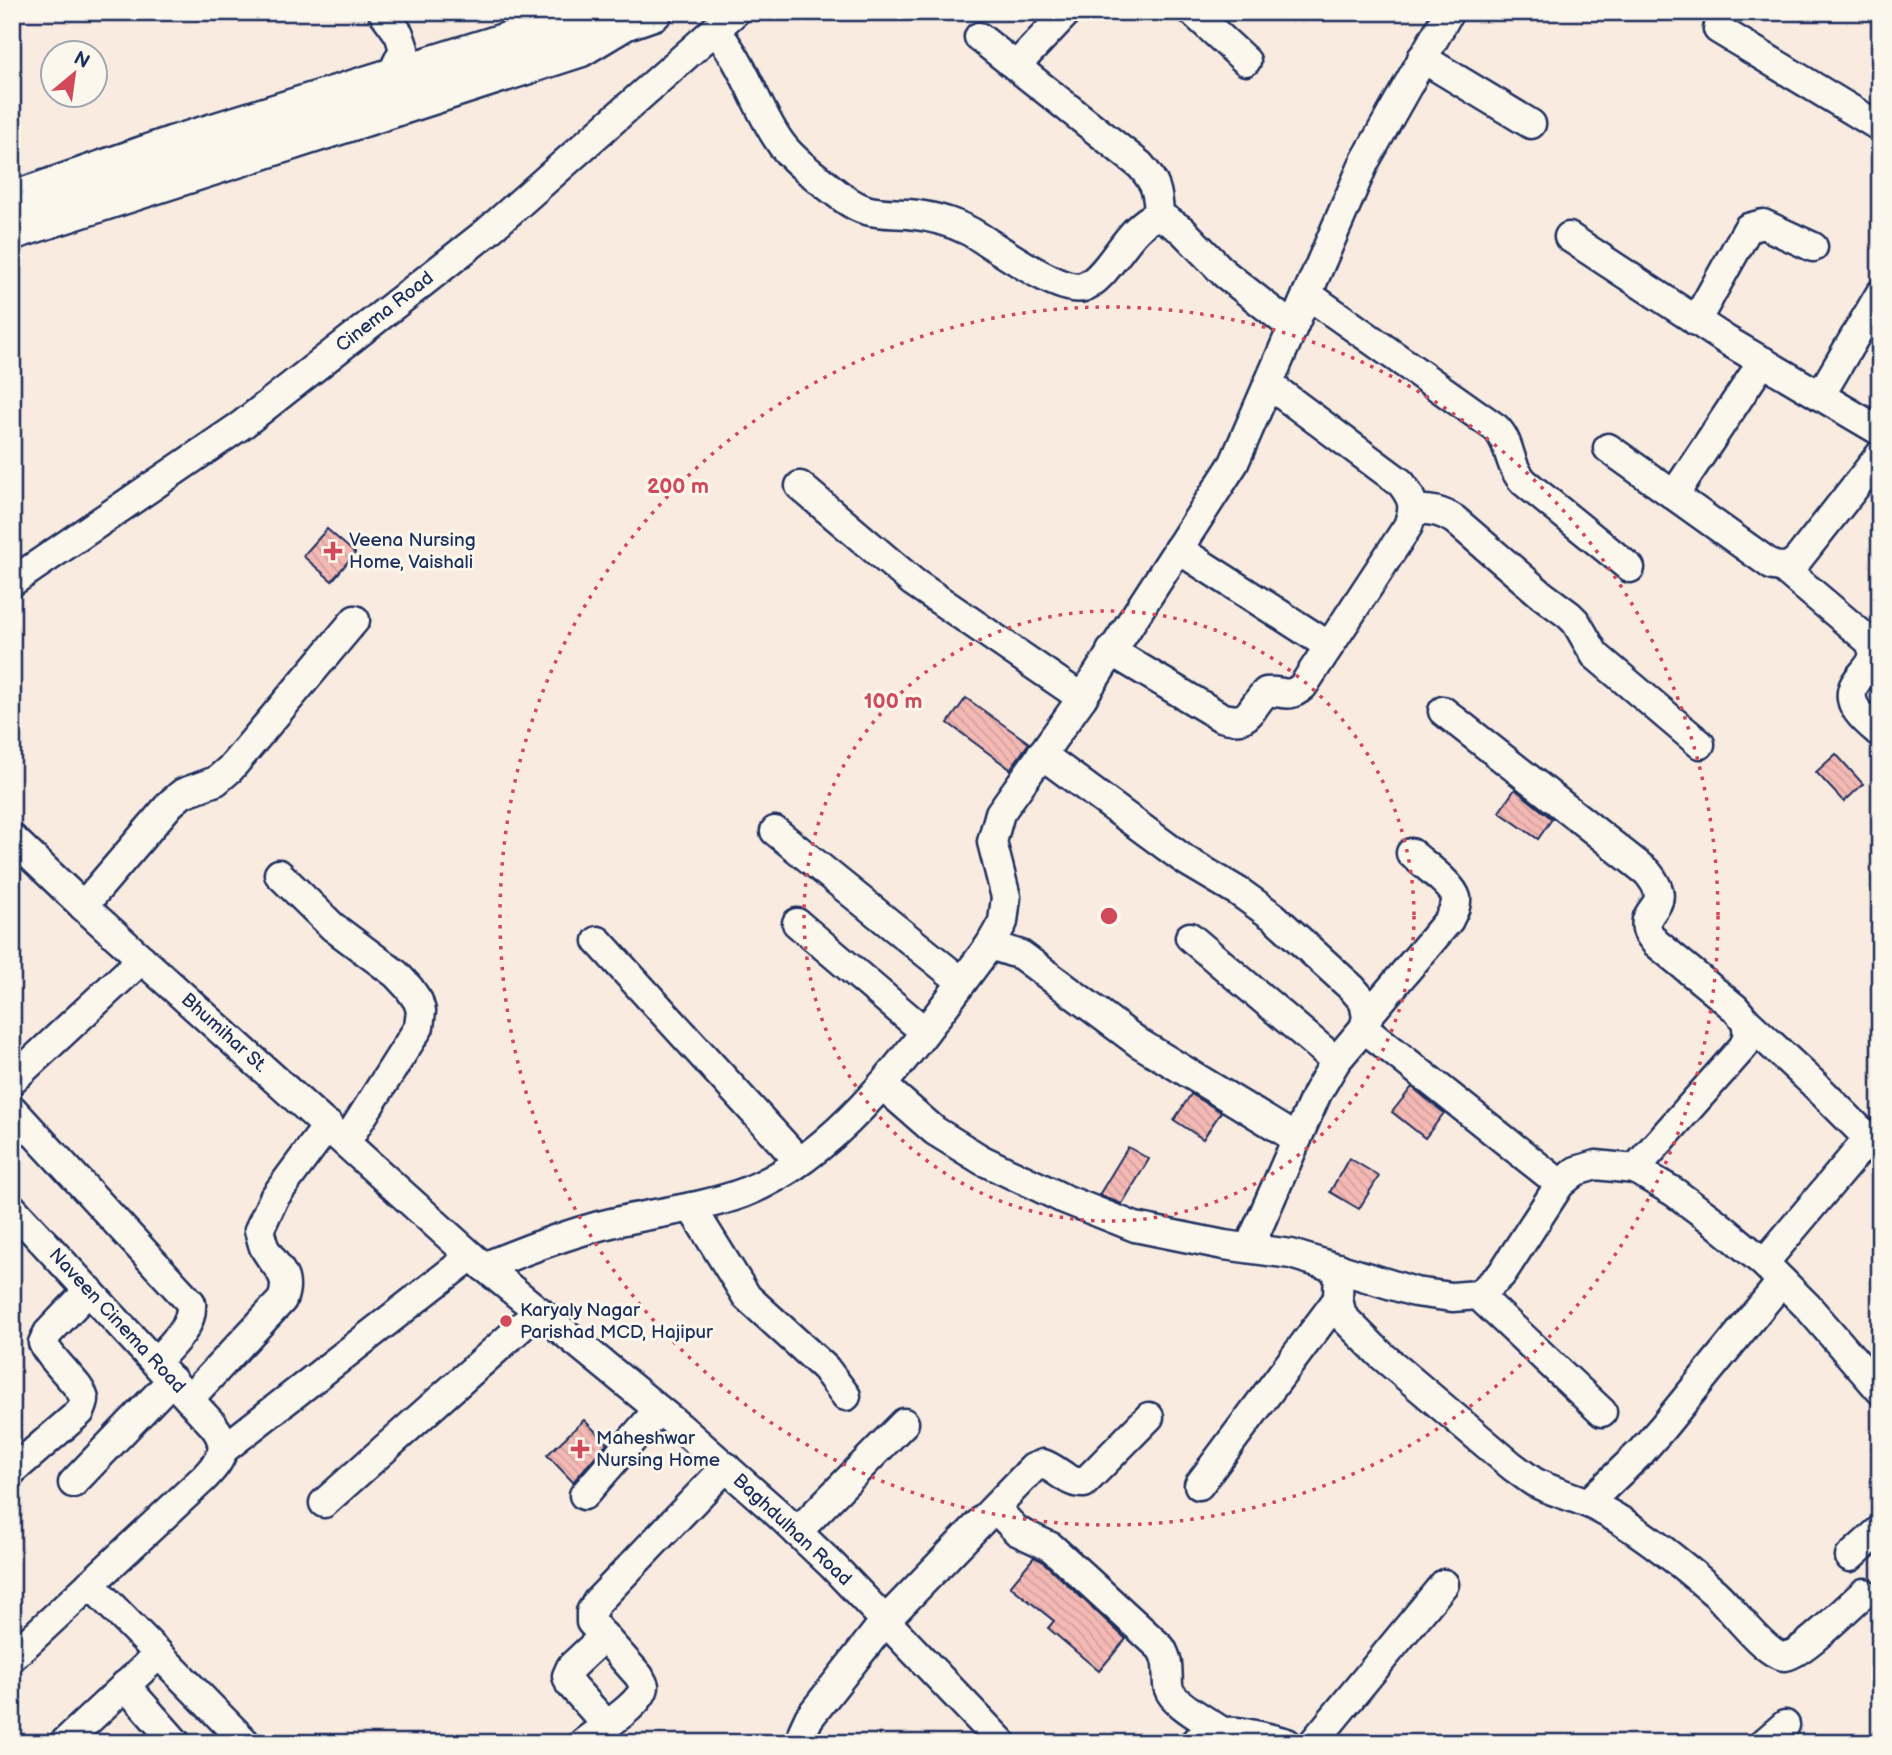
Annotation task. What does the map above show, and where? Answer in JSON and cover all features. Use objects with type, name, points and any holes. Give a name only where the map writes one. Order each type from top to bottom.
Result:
[{"type":"main road","points":[[12,200],[173,144],[577,15],[640,17]]},
{"type":"main road","points":[[12,232],[580,49],[640,17]]},
{"type":"street","points":[[383,12],[399,34],[404,49],[391,76]]},
{"type":"street","points":[[1016,66],[1067,12]]},
{"type":"street","points":[[1193,12],[1246,61]]},
{"type":"street","points":[[12,1657],[218,1464],[222,1442],[477,1261],[600,1226],[717,1202],[744,1192],[776,1178],[835,1135],[882,1085],[990,945],[1003,922],[1006,897],[992,842],[1000,813],[1082,698],[1234,463],[1365,161],[1449,12]]},
{"type":"street","points":[[726,21],[739,64],[765,117],[782,144],[796,161],[854,205],[868,211],[930,217],[947,222],[970,232],[1042,275],[1069,286],[1082,287],[1095,278],[1137,228],[1149,218],[1159,215],[1169,219],[1225,274],[1292,327]]},
{"type":"street","name":"Cinema Road","points":[[12,582],[253,416],[487,232],[726,21]]},
{"type":"street","points":[[1718,29],[1880,127]]},
{"type":"street","points":[[979,37],[1140,165],[1153,179],[1158,192],[1159,215]]},
{"type":"street","points":[[1422,58],[1531,124]]},
{"type":"street","points":[[1696,321],[1748,228],[1763,224],[1813,247]]},
{"type":"street","points":[[1569,237],[1696,321],[1880,431]]},
{"type":"street","points":[[1307,294],[1496,428],[1504,436],[1515,472],[1524,482],[1630,568]]},
{"type":"street","points":[[1820,396],[1880,295]]},
{"type":"street","points":[[1674,495],[1763,361]]},
{"type":"street","points":[[1111,651],[1221,717],[1233,721],[1243,720],[1252,713],[1266,692],[1285,695],[1295,693],[1303,686],[1408,526],[1414,510],[1410,495],[1401,482],[1268,384]]},
{"type":"street","points":[[1608,448],[1773,566],[1783,568],[1793,565],[1800,558],[1880,455]]},
{"type":"street","points":[[800,486],[913,582],[1082,698]]},
{"type":"street","points":[[1414,510],[1429,509],[1445,513],[1455,520],[1569,615],[1576,622],[1595,656],[1700,744]]},
{"type":"street","points":[[1178,549],[1329,646]]},
{"type":"street","points":[[1783,568],[1868,640],[1874,649],[1874,658],[1853,687],[1852,699],[1880,733]]},
{"type":"street","points":[[83,906],[171,803],[183,793],[216,782],[230,769],[355,620]]},
{"type":"street","points":[[1443,711],[1647,872],[1657,884],[1660,896],[1647,922],[1647,931],[1656,943],[1735,1008],[1874,1144],[1773,1272],[1663,1427],[1588,1503]]},
{"type":"street","points":[[1041,754],[1185,860],[1239,892],[1273,917],[1352,988],[1364,1002],[1366,1023],[1560,1184]]},
{"type":"street","points":[[775,831],[962,982]]},
{"type":"street","name":"Bhumihar St.","points":[[12,838],[83,906],[438,1226]]},
{"type":"street","points":[[1249,1248],[1317,1093],[1336,1061],[1449,920],[1455,908],[1456,897],[1450,888],[1411,853]]},
{"type":"street","points":[[73,1483],[173,1380],[273,1312],[286,1290],[284,1276],[263,1246],[259,1230],[274,1198],[337,1133],[419,1027],[421,1012],[418,1000],[396,974],[333,927],[279,874]]},
{"type":"street","points":[[797,923],[924,1031]]},
{"type":"street","points":[[1191,937],[1336,1061]]},
{"type":"street","points":[[598,941],[799,1161]]},
{"type":"street","points":[[990,945],[1021,955],[1139,1043],[1297,1139]]},
{"type":"street","points":[[12,1080],[142,959]]},
{"type":"street","points":[[1635,1169],[1744,1046],[1748,1034],[1746,1021]]},
{"type":"street","points":[[882,1085],[935,1130],[982,1160],[1062,1198],[1135,1227],[1291,1254],[1415,1293],[1452,1297],[1478,1295],[1501,1275],[1560,1184],[1576,1171],[1596,1165],[1635,1169],[1674,1192],[1717,1223],[1773,1272],[1880,1390]]},
{"type":"street","points":[[12,1109],[191,1304],[192,1314],[173,1380]]},
{"type":"street","points":[[691,1207],[747,1297],[825,1368],[846,1396]]},
{"type":"street","name":"Naveen Cinema Road","points":[[12,1208],[173,1380],[222,1442]]},
{"type":"street","name":"Baghdulhan Road","points":[[438,1226],[726,1467],[797,1532],[1002,1743]]},
{"type":"street","points":[[1339,1268],[1338,1299],[1342,1316],[1349,1324],[1512,1466],[1534,1482],[1588,1503],[1622,1522],[1693,1574],[1718,1595],[1768,1647],[1782,1656],[1792,1656],[1807,1645],[1864,1594]]},
{"type":"street","points":[[12,1471],[80,1412],[84,1401],[79,1389],[48,1355],[43,1343],[48,1333],[89,1290]]},
{"type":"street","points":[[1478,1295],[1602,1412]]},
{"type":"street","points":[[1199,1485],[1338,1299]]},
{"type":"street","points":[[324,1503],[539,1311]]},
{"type":"street","points":[[583,1495],[658,1410]]},
{"type":"street","points":[[802,1743],[803,1731],[809,1717],[885,1621],[1033,1468],[1043,1464],[1074,1483],[1084,1483],[1149,1417]]},
{"type":"street","points":[[797,1532],[904,1423]]},
{"type":"street","points":[[583,1743],[633,1706],[641,1696],[644,1686],[639,1676],[591,1622],[591,1612],[597,1602],[726,1467]]},
{"type":"street","points":[[995,1508],[1017,1531],[1051,1548],[1161,1648],[1168,1658],[1168,1686],[1171,1694],[1221,1731]]},
{"type":"street","points":[[1850,1557],[1880,1530]]},
{"type":"street","points":[[90,1584],[246,1743]]},
{"type":"street","points":[[1312,1743],[1444,1584]]},
{"type":"street","points":[[604,1636],[571,1667],[567,1676],[570,1684],[606,1724]]},
{"type":"street","points":[[64,1743],[159,1654]]},
{"type":"street","points":[[125,1685],[176,1743]]},
{"type":"street","points":[[1194,1743],[1204,1735],[1221,1731],[1240,1731],[1287,1743]]},
{"type":"building","points":[[327,529],[355,553],[332,581],[303,556]]},
{"type":"building","points":[[966,698],[1029,743],[1010,769],[948,723]]},
{"type":"building","points":[[1836,754],[1863,784],[1844,802],[1816,772]]},
{"type":"building","points":[[1515,789],[1552,819],[1538,839],[1499,812]]},
{"type":"building","points":[[1412,1087],[1444,1113],[1425,1138],[1392,1112]]},
{"type":"building","points":[[1191,1094],[1221,1112],[1203,1139],[1174,1120]]},
{"type":"building","points":[[1128,1147],[1149,1159],[1122,1204],[1099,1195]]},
{"type":"building","points":[[1349,1158],[1379,1176],[1359,1209],[1330,1192]]},
{"type":"building","points":[[584,1420],[607,1443],[573,1482],[547,1455]]},
{"type":"building","points":[[1034,1557],[1042,1561],[1126,1639],[1099,1671],[1048,1628],[1054,1621],[1010,1586]]},
{"type":"place","name":"Veena Nursing Home, Vaishali","points":[[333,551]]},
{"type":"place","name":"Karyaly Nagar Parishad MCD, Hajipur","points":[[506,1321]]},
{"type":"place","name":"Maheshwar Nursing Home","points":[[580,1449]]}]
